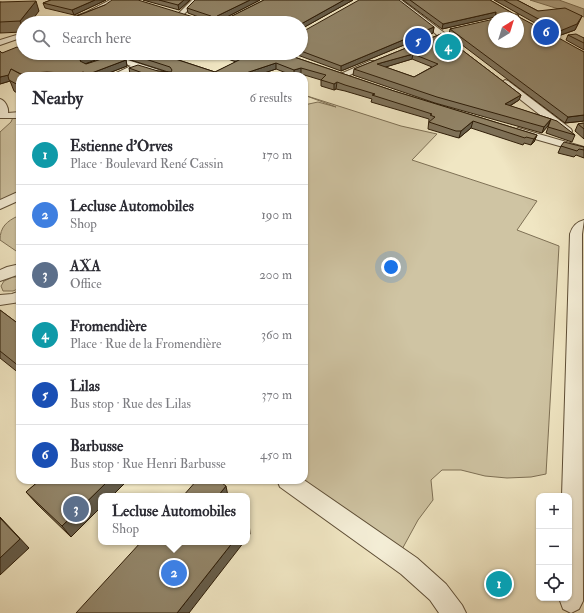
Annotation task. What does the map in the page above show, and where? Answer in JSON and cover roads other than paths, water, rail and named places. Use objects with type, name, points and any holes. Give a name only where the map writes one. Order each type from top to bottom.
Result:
[{"type":"street","points":[[80,16],[115,0]]},
{"type":"street","points":[[181,14],[196,0]]},
{"type":"street","points":[[397,0],[462,50]]},
{"type":"street","points":[[174,12],[188,16]]},
{"type":"street","points":[[429,39],[452,30]]},
{"type":"street","points":[[3,42],[16,37]]},
{"type":"street","points":[[100,62],[105,60]]},
{"type":"street","points":[[121,60],[156,72]]},
{"type":"street","points":[[355,81],[337,75],[380,60]]},
{"type":"street","points":[[124,72],[138,66]]},
{"type":"street","points":[[497,77],[563,128],[579,144]]},
{"type":"street","points":[[0,102],[4,110],[1,118],[16,116]]},
{"type":"street","points":[[563,128],[577,126]]},
{"type":"street","points":[[511,129],[579,144]]},
{"type":"street","points":[[0,205],[16,197]]},
{"type":"street","points":[[572,600],[576,234],[578,229],[584,224]]},
{"type":"street","points":[[0,276],[16,270]]},
{"type":"street","points":[[0,300],[16,298]]},
{"type":"street","points":[[292,484],[409,566],[438,592],[454,613]]},
{"type":"place","name":"Barbusse","points":[[546,32]]},
{"type":"place","name":"Lilas","points":[[418,41]]},
{"type":"place","name":"Fromendière","points":[[448,47]]},
{"type":"place","name":"AXA","points":[[76,509]]},
{"type":"place","name":"Lecluse Automobiles","points":[[174,573]]},
{"type":"place","name":"Estienne d'Orves","points":[[499,584]]}]
